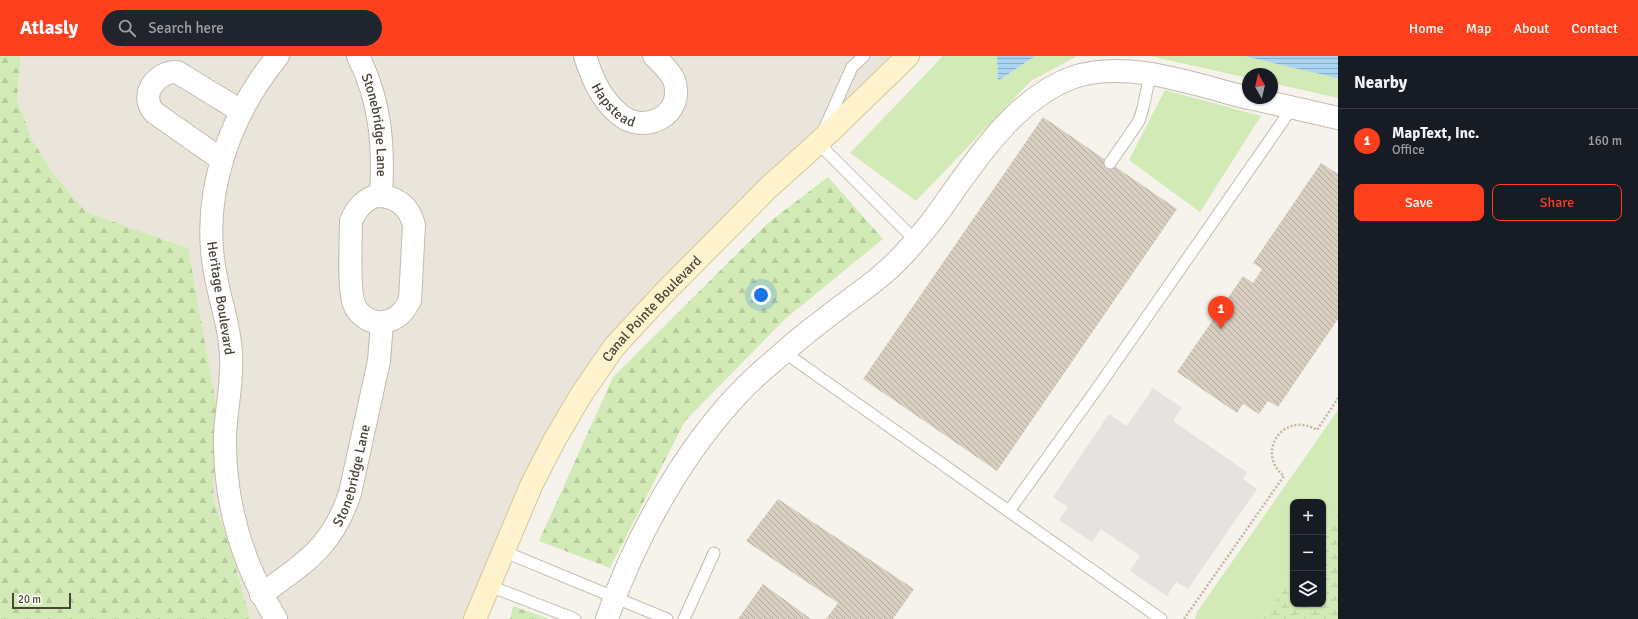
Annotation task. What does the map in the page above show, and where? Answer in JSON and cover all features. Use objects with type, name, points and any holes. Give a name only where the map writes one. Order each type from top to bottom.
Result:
[{"type":"street","name":"Heritage Boulevard","points":[[276,619],[261,595],[242,551],[232,513],[226,474],[225,435],[231,384],[231,354],[227,325],[213,264],[212,232],[214,195],[222,160],[241,111],[255,86],[278,56]]},
{"type":"street","name":"Stonebridge Lane","points":[[358,56],[372,89],[380,121],[383,154],[381,196]]},
{"type":"street","name":"Hapstead","points":[[585,56],[593,81],[604,99],[619,114],[630,121],[643,123],[656,121],[669,112],[674,104],[676,91],[674,79],[654,56]]},
{"type":"street","name":"Canal Pointe Boulevard","points":[[475,619],[531,486],[580,395],[614,347],[663,294],[768,188],[818,143],[908,56]]},
{"type":"street","points":[[222,160],[155,113],[151,109],[148,100],[149,92],[160,76],[168,71],[177,72],[241,111]]},
{"type":"street","points":[[607,619],[614,598],[649,524],[685,462],[733,401],[760,373],[784,352],[822,320],[863,291],[896,262],[916,241],[937,215],[974,163],[1008,123],[1042,92],[1074,77],[1100,71],[1131,71],[1242,96]]},
{"type":"street","points":[[1275,104],[1338,118]]},
{"type":"street","name":"Stonebridge Lane","points":[[381,196],[393,198],[404,204],[411,215],[414,225],[410,300],[406,309],[395,319],[382,322],[371,321],[360,314],[354,305],[352,293],[351,229],[351,221],[356,210],[365,201],[381,196]]},
{"type":"street","name":"Stonebridge Lane","points":[[261,595],[316,553],[332,533],[343,513],[350,493],[379,361],[382,322]]},
{"type":"lane","points":[[864,56],[852,67],[818,143],[916,241]]},
{"type":"lane","points":[[1110,163],[1139,121],[1150,75]]},
{"type":"lane","points":[[1008,511],[1101,383],[1292,108]]},
{"type":"lane","points":[[784,352],[1161,619]]},
{"type":"lane","points":[[504,552],[666,619]]},
{"type":"lane","points":[[684,619],[714,553]]},
{"type":"lane","points":[[490,586],[575,619]]},
{"type":"path","points":[[1184,619],[1284,476],[1275,466],[1272,456],[1272,446],[1277,436],[1284,428],[1297,424],[1309,425],[1317,430],[1338,398]]},
{"type":"shaded area","points":[[21,56],[908,56],[614,347],[475,619],[250,619],[231,550],[213,498],[217,409],[188,248],[86,212],[54,174],[32,140],[17,99]]},
{"type":"shaded area","points":[[1153,388],[1182,408],[1173,421],[1247,472],[1243,479],[1257,489],[1188,589],[1176,582],[1167,596],[1130,571],[1140,556],[1101,529],[1092,542],[1059,520],[1068,507],[1053,497],[1109,414],[1127,426]]},
{"type":"green space","points":[[0,56],[21,56],[17,99],[32,140],[54,174],[86,212],[188,248],[217,409],[213,498],[231,550],[250,619],[0,619]]},
{"type":"green space","points":[[943,56],[997,56],[998,81],[1035,56],[1077,56],[1031,81],[916,201],[850,153]]},
{"type":"green space","points":[[1150,56],[1244,56],[1338,78],[1338,98],[1278,84],[1278,68],[1242,68],[1242,77]]},
{"type":"green space","points":[[1165,90],[1261,116],[1200,212],[1129,160]]},
{"type":"green space","points":[[828,177],[883,239],[785,319],[685,421],[610,568],[539,541],[613,377],[768,223]]},
{"type":"green space","points":[[1338,410],[1338,514],[1326,531],[1326,499],[1290,499],[1290,580],[1262,619],[1195,619],[1197,612]]},
{"type":"green space","points":[[1338,514],[1338,619],[1262,619],[1290,580],[1290,607],[1326,607],[1326,531]]},
{"type":"green space","points":[[513,606],[549,619],[510,619]]},
{"type":"water","points":[[997,56],[1035,56],[998,81]]},
{"type":"water","points":[[1244,56],[1338,56],[1338,78],[1337,78]]},
{"type":"building","points":[[1043,117],[1177,209],[997,471],[863,379]]},
{"type":"building","points":[[1321,163],[1338,174],[1338,319],[1278,407],[1268,401],[1259,414],[1243,404],[1237,413],[1177,372],[1243,276],[1253,283],[1262,269],[1253,263]]},
{"type":"building","points":[[778,499],[914,589],[893,619],[826,619],[838,603],[746,541]]},
{"type":"building","points":[[763,584],[811,619],[738,619]]},
{"type":"place","name":"MapText, Inc.","points":[[1221,329]]}]
